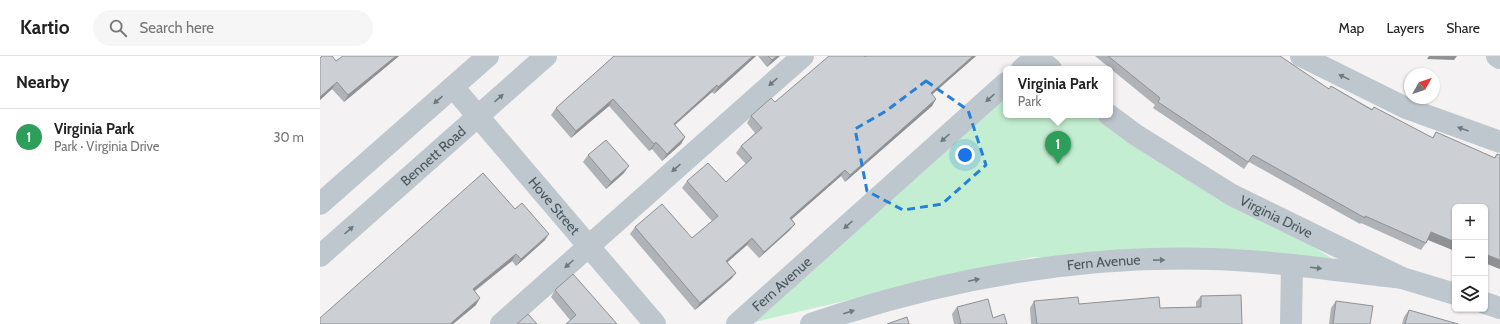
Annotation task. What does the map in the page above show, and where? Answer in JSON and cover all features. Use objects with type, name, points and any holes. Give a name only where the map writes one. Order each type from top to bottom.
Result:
[{"type":"street","points":[[320,204],[488,56]]},
{"type":"street","name":"Bennett Road","points":[[320,256],[546,56]]},
{"type":"street","points":[[501,324],[802,56]]},
{"type":"street","points":[[1301,56],[1406,108],[1500,142]]},
{"type":"street","name":"Hove Street","points":[[454,86],[655,324]]},
{"type":"street","name":"Fern Avenue","points":[[737,324],[1003,86]]},
{"type":"street","name":"Virginia Drive","points":[[1113,118],[1136,135],[1232,195],[1402,278],[1452,293]]},
{"type":"street","name":"Fern Avenue","points":[[811,324],[915,292],[1018,271],[1120,260],[1212,259],[1292,265],[1402,278]]},
{"type":"street","points":[[1291,324],[1292,265]]},
{"type":"street","points":[[1488,304],[1500,308]]},
{"type":"highlighted area","points":[[926,81],[968,110],[986,165],[942,204],[903,210],[867,191],[855,129],[886,111]]},
{"type":"green space","points":[[1003,100],[1003,118],[1112,118],[1339,263],[1033,257],[755,322]]},
{"type":"building","points":[[322,56],[332,56],[336,61],[343,56],[396,56],[348,95],[337,82],[320,97],[320,58]]},
{"type":"building","points":[[614,56],[753,56],[718,87],[717,85],[674,124],[685,137],[667,154],[656,142],[654,144],[613,99],[576,131],[556,108]]},
{"type":"building","points":[[768,56],[777,56],[772,60]]},
{"type":"building","points":[[829,56],[973,56],[931,93],[936,99],[850,175],[845,170],[790,218],[795,224],[764,252],[752,238],[726,261],[736,273],[700,303],[635,227],[662,204],[692,238],[718,216],[687,181],[708,163],[726,182],[752,158],[741,146],[762,128],[751,116],[771,98],[775,102]]},
{"type":"building","points":[[1108,56],[1280,56],[1329,89],[1331,86],[1372,110],[1374,107],[1433,138],[1436,132],[1495,158],[1497,154],[1500,155],[1500,260],[1488,255],[1488,204],[1452,204],[1452,241],[1431,232],[1426,243],[1365,216],[1365,218],[1253,155],[1248,162],[1158,102],[1160,98]]},
{"type":"building","points":[[606,140],[629,166],[611,182],[588,155]]},
{"type":"building","points":[[483,173],[515,209],[522,203],[549,234],[521,259],[516,254],[473,289],[480,298],[450,324],[320,324],[320,318]]},
{"type":"building","points":[[573,274],[617,324],[566,324],[576,315],[555,290]]},
{"type":"building","points":[[1241,295],[1242,324],[1037,324],[1034,301],[1078,297],[1079,304],[1159,297],[1160,308],[1201,307],[1201,296]]},
{"type":"building","points":[[988,299],[993,318],[1004,314],[1007,324],[958,324],[961,323],[957,307]]},
{"type":"building","points":[[1336,301],[1373,306],[1370,324],[1333,324]]},
{"type":"building","points":[[1409,310],[1458,324],[1405,324]]},
{"type":"building","points":[[528,314],[537,324],[517,324]]},
{"type":"building","points":[[907,317],[909,324],[887,324]]},
{"type":"place","name":"Virginia Park","points":[[1058,164]]}]
